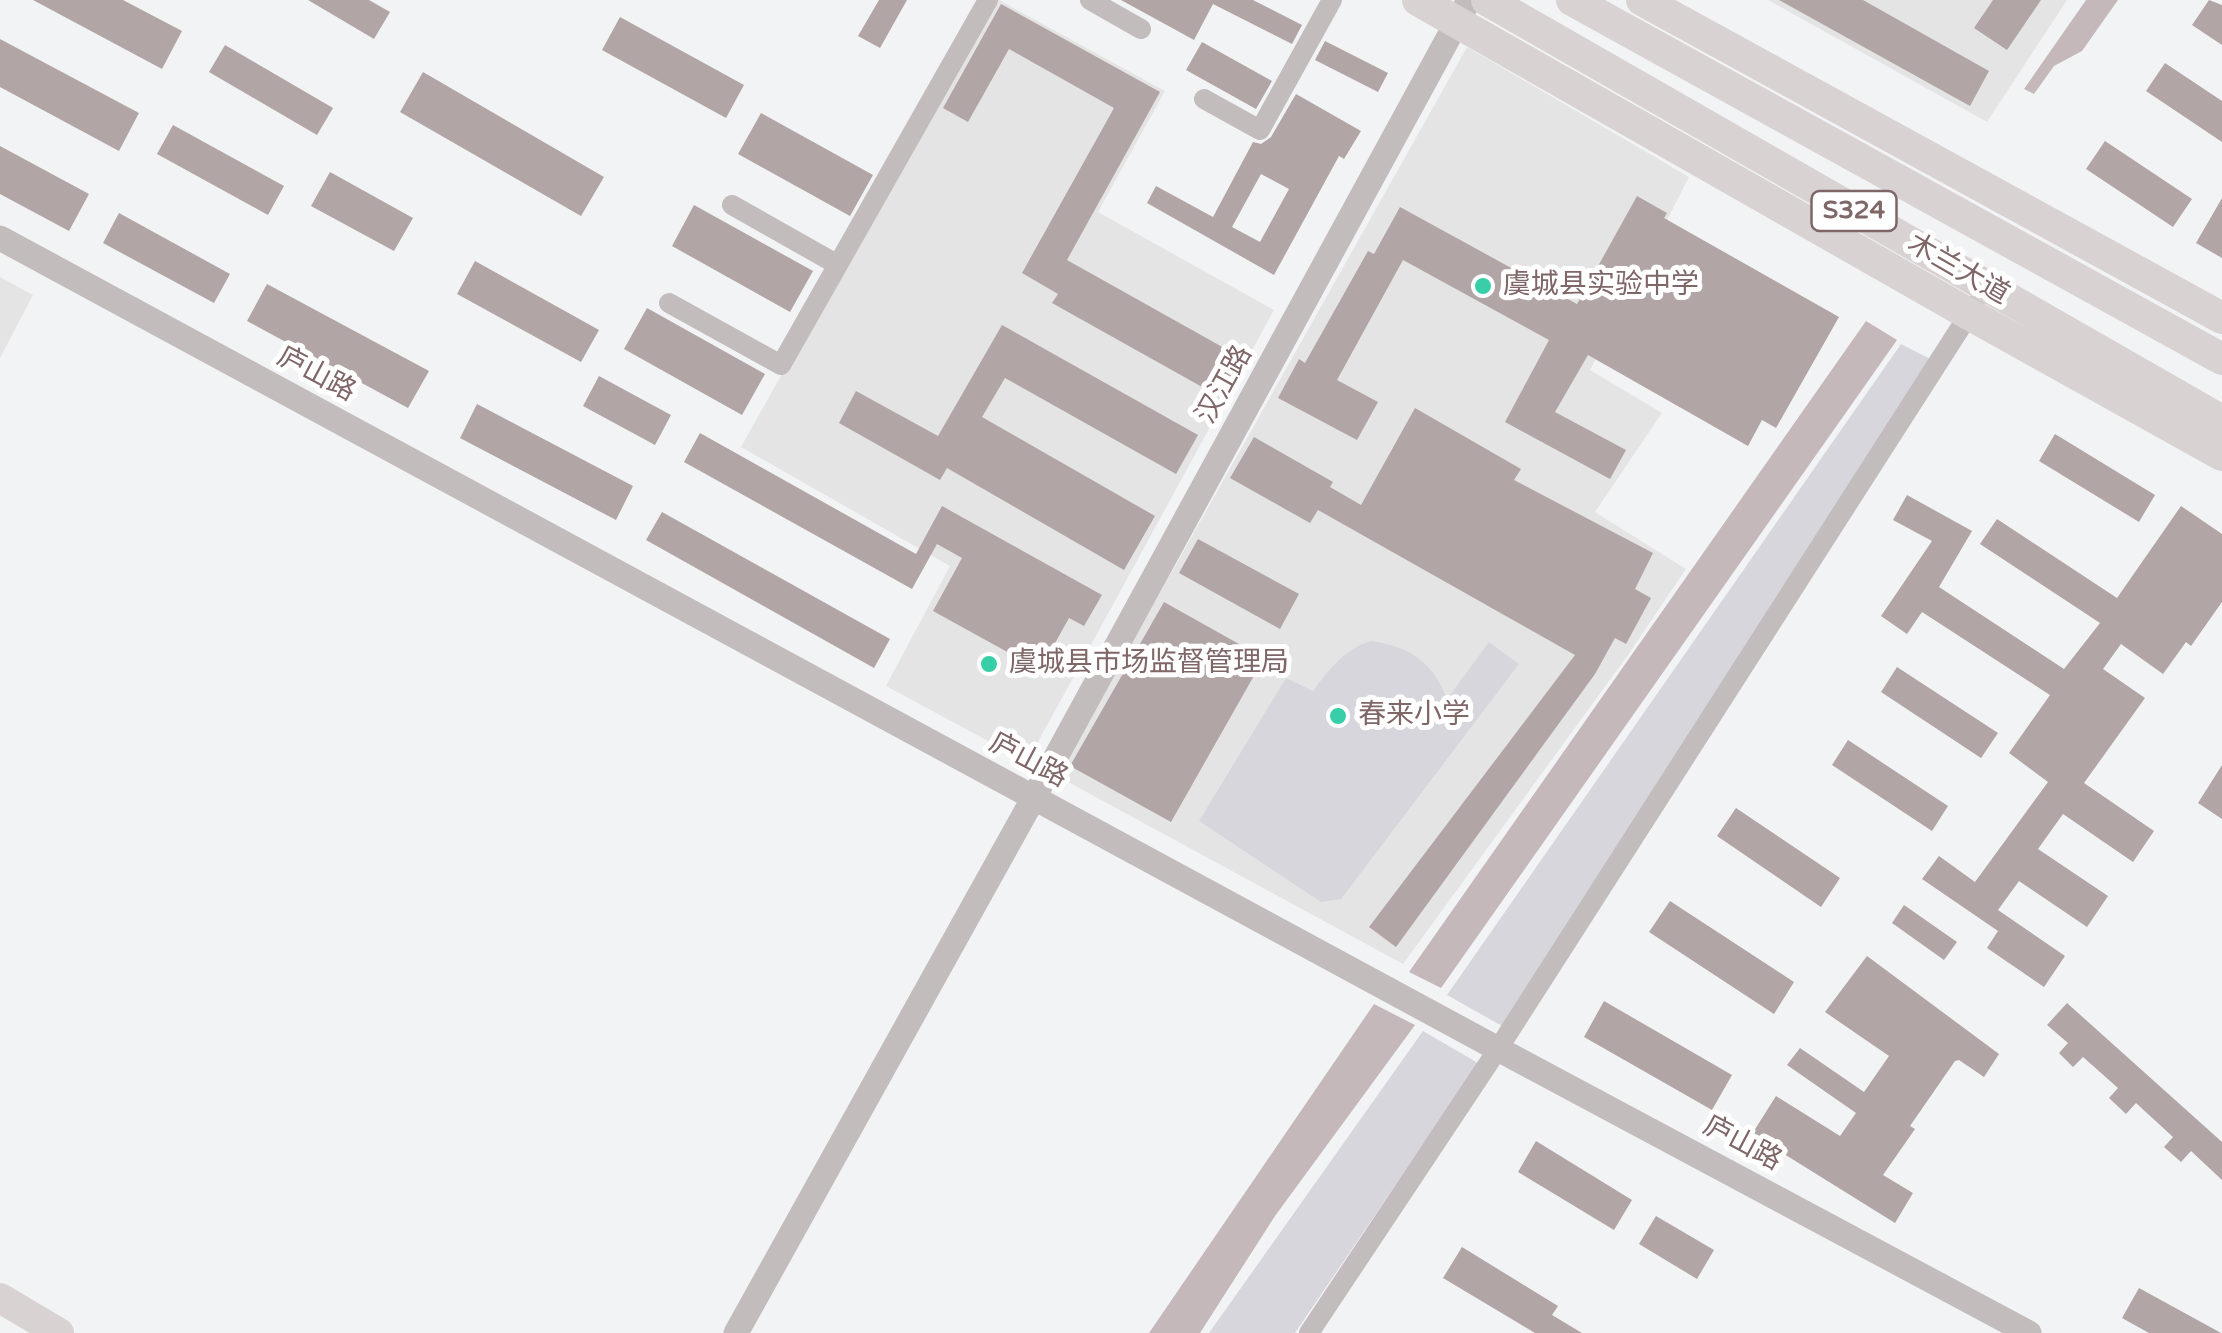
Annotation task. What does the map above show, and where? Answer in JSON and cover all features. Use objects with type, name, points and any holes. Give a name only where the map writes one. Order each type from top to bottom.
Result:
[{"type":"main road","points":[[1418,0],[1463,11],[1968,314],[2222,455]]},
{"type":"main road","name":"木兰大道","points":[[1487,0],[2222,421]]},
{"type":"main road","name":"木兰大道","points":[[1572,0],[2222,359]]},
{"type":"main road","points":[[1642,0],[2222,318]]},
{"type":"main road","points":[[0,1298],[58,1333]]},
{"type":"street","points":[[669,303],[781,366],[988,0]]},
{"type":"street","points":[[1090,0],[1142,29]]},
{"type":"street","points":[[1204,98],[1260,130],[1332,0]]},
{"type":"street","name":"汉江路","points":[[736,1333],[1463,11]]},
{"type":"street","points":[[732,205],[838,265]]},
{"type":"street","name":"庐山路","points":[[0,238],[1498,1050],[2029,1333]]},
{"type":"street","points":[[1309,1333],[1498,1050],[1986,286]]},
{"type":"shaded area","points":[[991,0],[999,0],[1165,91],[1098,212],[1274,310],[1027,762],[886,686],[950,566],[741,447]]},
{"type":"shaded area","points":[[1768,0],[2067,0],[1987,122]]},
{"type":"shaded area","points":[[2086,0],[2118,0],[2082,51],[2054,66],[2034,94],[2024,89]]},
{"type":"shaded area","points":[[1467,47],[1689,177],[1590,370],[1662,413],[1595,512],[1686,569],[1403,964],[1057,776]]},
{"type":"shaded area","points":[[0,277],[33,295],[0,358]]},
{"type":"shaded area","points":[[1866,321],[1897,340],[1441,988],[1409,972]]},
{"type":"shaded area","points":[[1901,344],[1934,361],[1502,1026],[1447,995]]},
{"type":"shaded area","points":[[1371,641],[1397,647],[1418,658],[1435,675],[1447,699],[1489,642],[1519,664],[1341,899],[1321,902],[1199,821],[1286,678],[1313,691],[1345,654]]},
{"type":"shaded area","points":[[1374,1004],[1415,1025],[1275,1216],[1200,1333],[1149,1333]]},
{"type":"shaded area","points":[[1423,1031],[1478,1063],[1295,1333],[1209,1333]]},
{"type":"building","points":[[33,0],[123,0],[182,31],[162,69]]},
{"type":"building","points":[[308,0],[369,0],[390,12],[374,39]]},
{"type":"building","points":[[879,0],[907,0],[880,48],[858,36]]},
{"type":"building","points":[[1121,0],[1253,0],[1302,25],[1292,44],[1213,4],[1194,40]]},
{"type":"building","points":[[1779,0],[1863,0],[1989,71],[1970,106]]},
{"type":"building","points":[[1993,0],[2041,0],[2007,50],[1974,28]]},
{"type":"building","points":[[2209,0],[2222,5],[2222,45],[2192,25]]},
{"type":"building","points":[[1001,4],[1160,92],[1067,260],[1242,358],[1220,397],[1052,303],[1058,294],[1022,273],[1114,108],[1009,49],[968,122],[943,108]]},
{"type":"building","points":[[620,17],[744,85],[726,118],[602,50]]},
{"type":"building","points":[[0,39],[139,113],[119,151],[0,87]]},
{"type":"building","points":[[1325,41],[1388,73],[1378,92],[1315,60]]},
{"type":"building","points":[[1202,42],[1272,81],[1256,109],[1186,70]]},
{"type":"building","points":[[225,45],[333,108],[317,135],[209,72]]},
{"type":"building","points":[[2165,63],[2222,101],[2222,142],[2146,91]]},
{"type":"building","points":[[423,72],[604,177],[581,216],[400,112]]},
{"type":"building","points":[[1296,94],[1361,131],[1344,159],[1339,156],[1274,275],[1147,203],[1156,186],[1213,217],[1253,142],[1261,144],[1271,137]],"holes":[[[1261,174],[1289,189],[1260,242],[1232,227]]]},
{"type":"building","points":[[761,113],[873,175],[850,216],[738,154]]},
{"type":"building","points":[[173,125],[284,186],[268,215],[157,154]]},
{"type":"building","points":[[2105,141],[2192,199],[2173,227],[2086,169]]},
{"type":"building","points":[[0,146],[89,194],[69,231],[0,194]]},
{"type":"building","points":[[330,172],[413,218],[394,251],[311,206]]},
{"type":"building","points":[[1637,196],[1667,213],[1664,218],[1839,317],[1776,428],[1762,420],[1748,446],[1588,355],[1555,412],[1626,450],[1610,479],[1505,422],[1549,340],[1403,260],[1337,380],[1378,402],[1357,440],[1278,398],[1299,359],[1305,363],[1368,251],[1374,254],[1400,207],[1577,304]]},
{"type":"building","points":[[2222,198],[2222,258],[2196,243]]},
{"type":"building","points":[[694,205],[813,271],[790,312],[672,246]]},
{"type":"building","points":[[119,213],[230,274],[214,303],[103,243]]},
{"type":"building","points":[[475,261],[599,330],[581,362],[457,294]]},
{"type":"building","points":[[267,284],[429,371],[408,408],[247,321]]},
{"type":"building","points":[[647,308],[765,374],[742,415],[624,349]]},
{"type":"building","points":[[1002,325],[1198,435],[1176,474],[1005,378],[982,417],[1155,516],[1124,570],[947,468],[940,480],[839,423],[856,391],[938,436]]},
{"type":"building","points":[[599,376],[671,415],[655,445],[583,406]]},
{"type":"building","points":[[477,404],[633,486],[616,520],[460,438]]},
{"type":"building","points":[[1415,408],[1521,469],[1514,480],[1653,553],[1635,589],[1651,598],[1626,644],[1615,638],[1595,674],[1396,947],[1369,927],[1575,655],[1318,510],[1310,523],[1230,478],[1254,437],[1333,482],[1330,487],[1361,505]]},
{"type":"building","points":[[700,433],[916,554],[942,506],[1102,595],[1084,626],[1069,618],[1040,670],[933,611],[962,558],[937,544],[912,589],[684,462]]},
{"type":"building","points":[[2055,434],[2155,495],[2139,522],[2039,461]]},
{"type":"building","points":[[1907,495],[1972,531],[1939,587],[2064,669],[2100,623],[1980,544],[1997,519],[2117,598],[2181,506],[2222,534],[2222,602],[2191,646],[2186,642],[2163,674],[2121,644],[2103,669],[2145,698],[2084,783],[2154,831],[2133,862],[2063,814],[2038,849],[2108,896],[2087,927],[2019,881],[1998,910],[2065,956],[2044,987],[1987,948],[1998,931],[1922,879],[1939,856],[1975,882],[2048,782],[2009,753],[2050,695],[1922,612],[1907,634],[1881,616],[1932,541],[1893,520]]},
{"type":"building","points":[[662,512],[890,639],[874,668],[646,540]]},
{"type":"building","points":[[1198,539],[1299,594],[1280,629],[1179,573]]},
{"type":"building","points":[[1164,602],[1264,658],[1171,822],[1070,766]]},
{"type":"building","points":[[1897,667],[1998,733],[1981,758],[1881,692]]},
{"type":"building","points":[[1848,740],[1948,806],[1932,831],[1832,765]]},
{"type":"building","points":[[2222,765],[2222,819],[2198,803]]},
{"type":"building","points":[[1736,808],[1840,878],[1821,907],[1717,836]]},
{"type":"building","points":[[1670,901],[1794,982],[1774,1014],[1649,932]]},
{"type":"building","points":[[1904,905],[1957,942],[1944,960],[1892,923]]},
{"type":"building","points":[[1867,956],[1999,1054],[1984,1077],[1955,1061],[1910,1126],[1915,1129],[1883,1175],[1913,1193],[1895,1223],[1752,1134],[1776,1096],[1840,1136],[1856,1113],[1787,1065],[1800,1048],[1864,1092],[1889,1056],[1825,1012]]},
{"type":"building","points":[[1604,1001],[1732,1075],[1712,1110],[1584,1037]]},
{"type":"building","points":[[2067,1003],[2222,1142],[2222,1180],[2191,1151],[2181,1162],[2164,1147],[2173,1137],[2136,1103],[2126,1114],[2109,1098],[2118,1088],[2083,1057],[2073,1067],[2059,1053],[2068,1043],[2047,1025]]},
{"type":"building","points":[[1536,1141],[1632,1200],[1614,1230],[1518,1172]]},
{"type":"building","points":[[1656,1216],[1714,1250],[1697,1279],[1639,1244]]},
{"type":"building","points":[[1462,1247],[1558,1306],[1552,1315],[1582,1333],[1535,1333],[1443,1278]]},
{"type":"building","points":[[2139,1288],[2221,1333],[2149,1333],[2122,1318]]},
{"type":"place","name":"虞城县实验中学","points":[[1483,286]]},
{"type":"place","name":"虞城县市场监督管理局","points":[[989,664]]},
{"type":"place","name":"春来小学","points":[[1338,716]]}]
